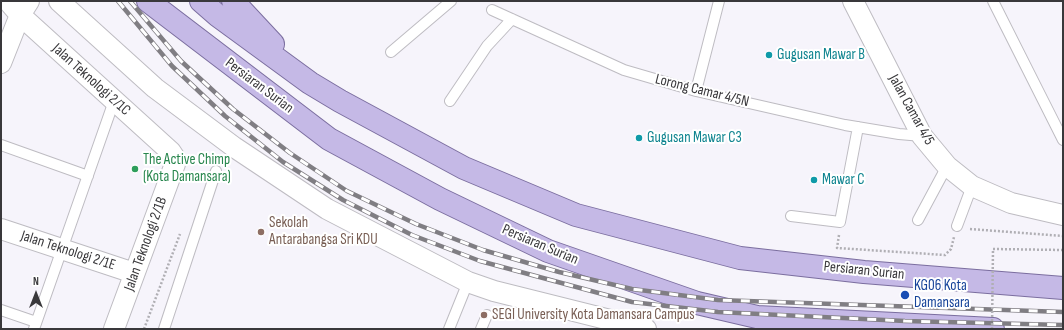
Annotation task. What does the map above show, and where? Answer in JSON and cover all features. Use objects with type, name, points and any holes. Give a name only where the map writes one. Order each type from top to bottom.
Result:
[{"type":"main road","name":"Persiaran Surian","points":[[148,1],[329,139],[440,199],[548,251],[697,303],[758,317],[892,327],[992,329]]},
{"type":"main road","name":"Persiaran Surian","points":[[201,1],[217,15],[310,83],[340,101],[464,168],[576,215],[740,258],[864,272],[1063,288]]},
{"type":"main road","points":[[233,1],[310,83]]},
{"type":"street","points":[[59,1],[155,88],[249,157],[326,209],[468,282],[494,291],[646,329]]},
{"type":"street","name":"Jalan Camar 4/5","points":[[853,1],[922,136],[947,166],[972,186],[1011,203],[1063,215]]},
{"type":"street","points":[[1,63],[19,6]]},
{"type":"street","name":"Jalan Teknologi 2/1C","points":[[19,6],[114,101],[171,152],[175,158]]},
{"type":"street","name":"Jalan Teknologi 2/1B","points":[[114,329],[175,164],[175,158]]},
{"type":"street","name":"Jalan Teknologi 2/1E","points":[[1,229],[134,273]]},
{"type":"lane","points":[[391,52],[451,1]]},
{"type":"lane","points":[[696,91],[718,1]]},
{"type":"lane","points":[[993,1],[1063,140]]},
{"type":"lane","name":"Lorong Camar 4/5N","points":[[492,10],[624,70],[696,91],[858,127],[922,136]]},
{"type":"lane","points":[[450,101],[486,46],[512,19]]},
{"type":"lane","points":[[1,310],[35,326],[114,101]]},
{"type":"lane","points":[[792,216],[840,222],[858,127]]},
{"type":"lane","points":[[1,145],[88,176]]},
{"type":"lane","points":[[918,220],[947,166]]},
{"type":"lane","points":[[164,329],[216,171]]},
{"type":"lane","points":[[957,226],[972,186]]},
{"type":"lane","points":[[449,329],[468,282]]},
{"type":"lane","points":[[481,329],[487,315]]},
{"type":"path","points":[[837,248],[945,255],[951,249],[957,226],[979,231],[1063,236]]},
{"type":"path","points":[[992,329],[993,250],[1063,250]]},
{"type":"railway","points":[[118,1],[172,66],[225,116],[283,162],[343,200],[412,235],[480,261],[632,302],[718,312],[905,321],[1063,325]]},
{"type":"railway","points":[[130,1],[181,61],[233,109],[290,153],[347,191],[416,224],[483,250],[559,272],[632,289],[718,300],[1063,312]]},
{"type":"place","name":"Gugusan Mawar B","points":[[769,55]]},
{"type":"place","name":"Gugusan Mawar C3","points":[[639,138]]},
{"type":"place","name":"The Active Chimp (Kota Damansara)","points":[[135,169]]},
{"type":"place","name":"Mawar C","points":[[814,180]]},
{"type":"place","name":"Sekolah Antarabangsa Sri KDU","points":[[261,232]]},
{"type":"place","name":"KG06 Kota Damansara","points":[[905,295]]},
{"type":"place","name":"SEGI University Kota Damansara Campus","points":[[484,315]]}]
